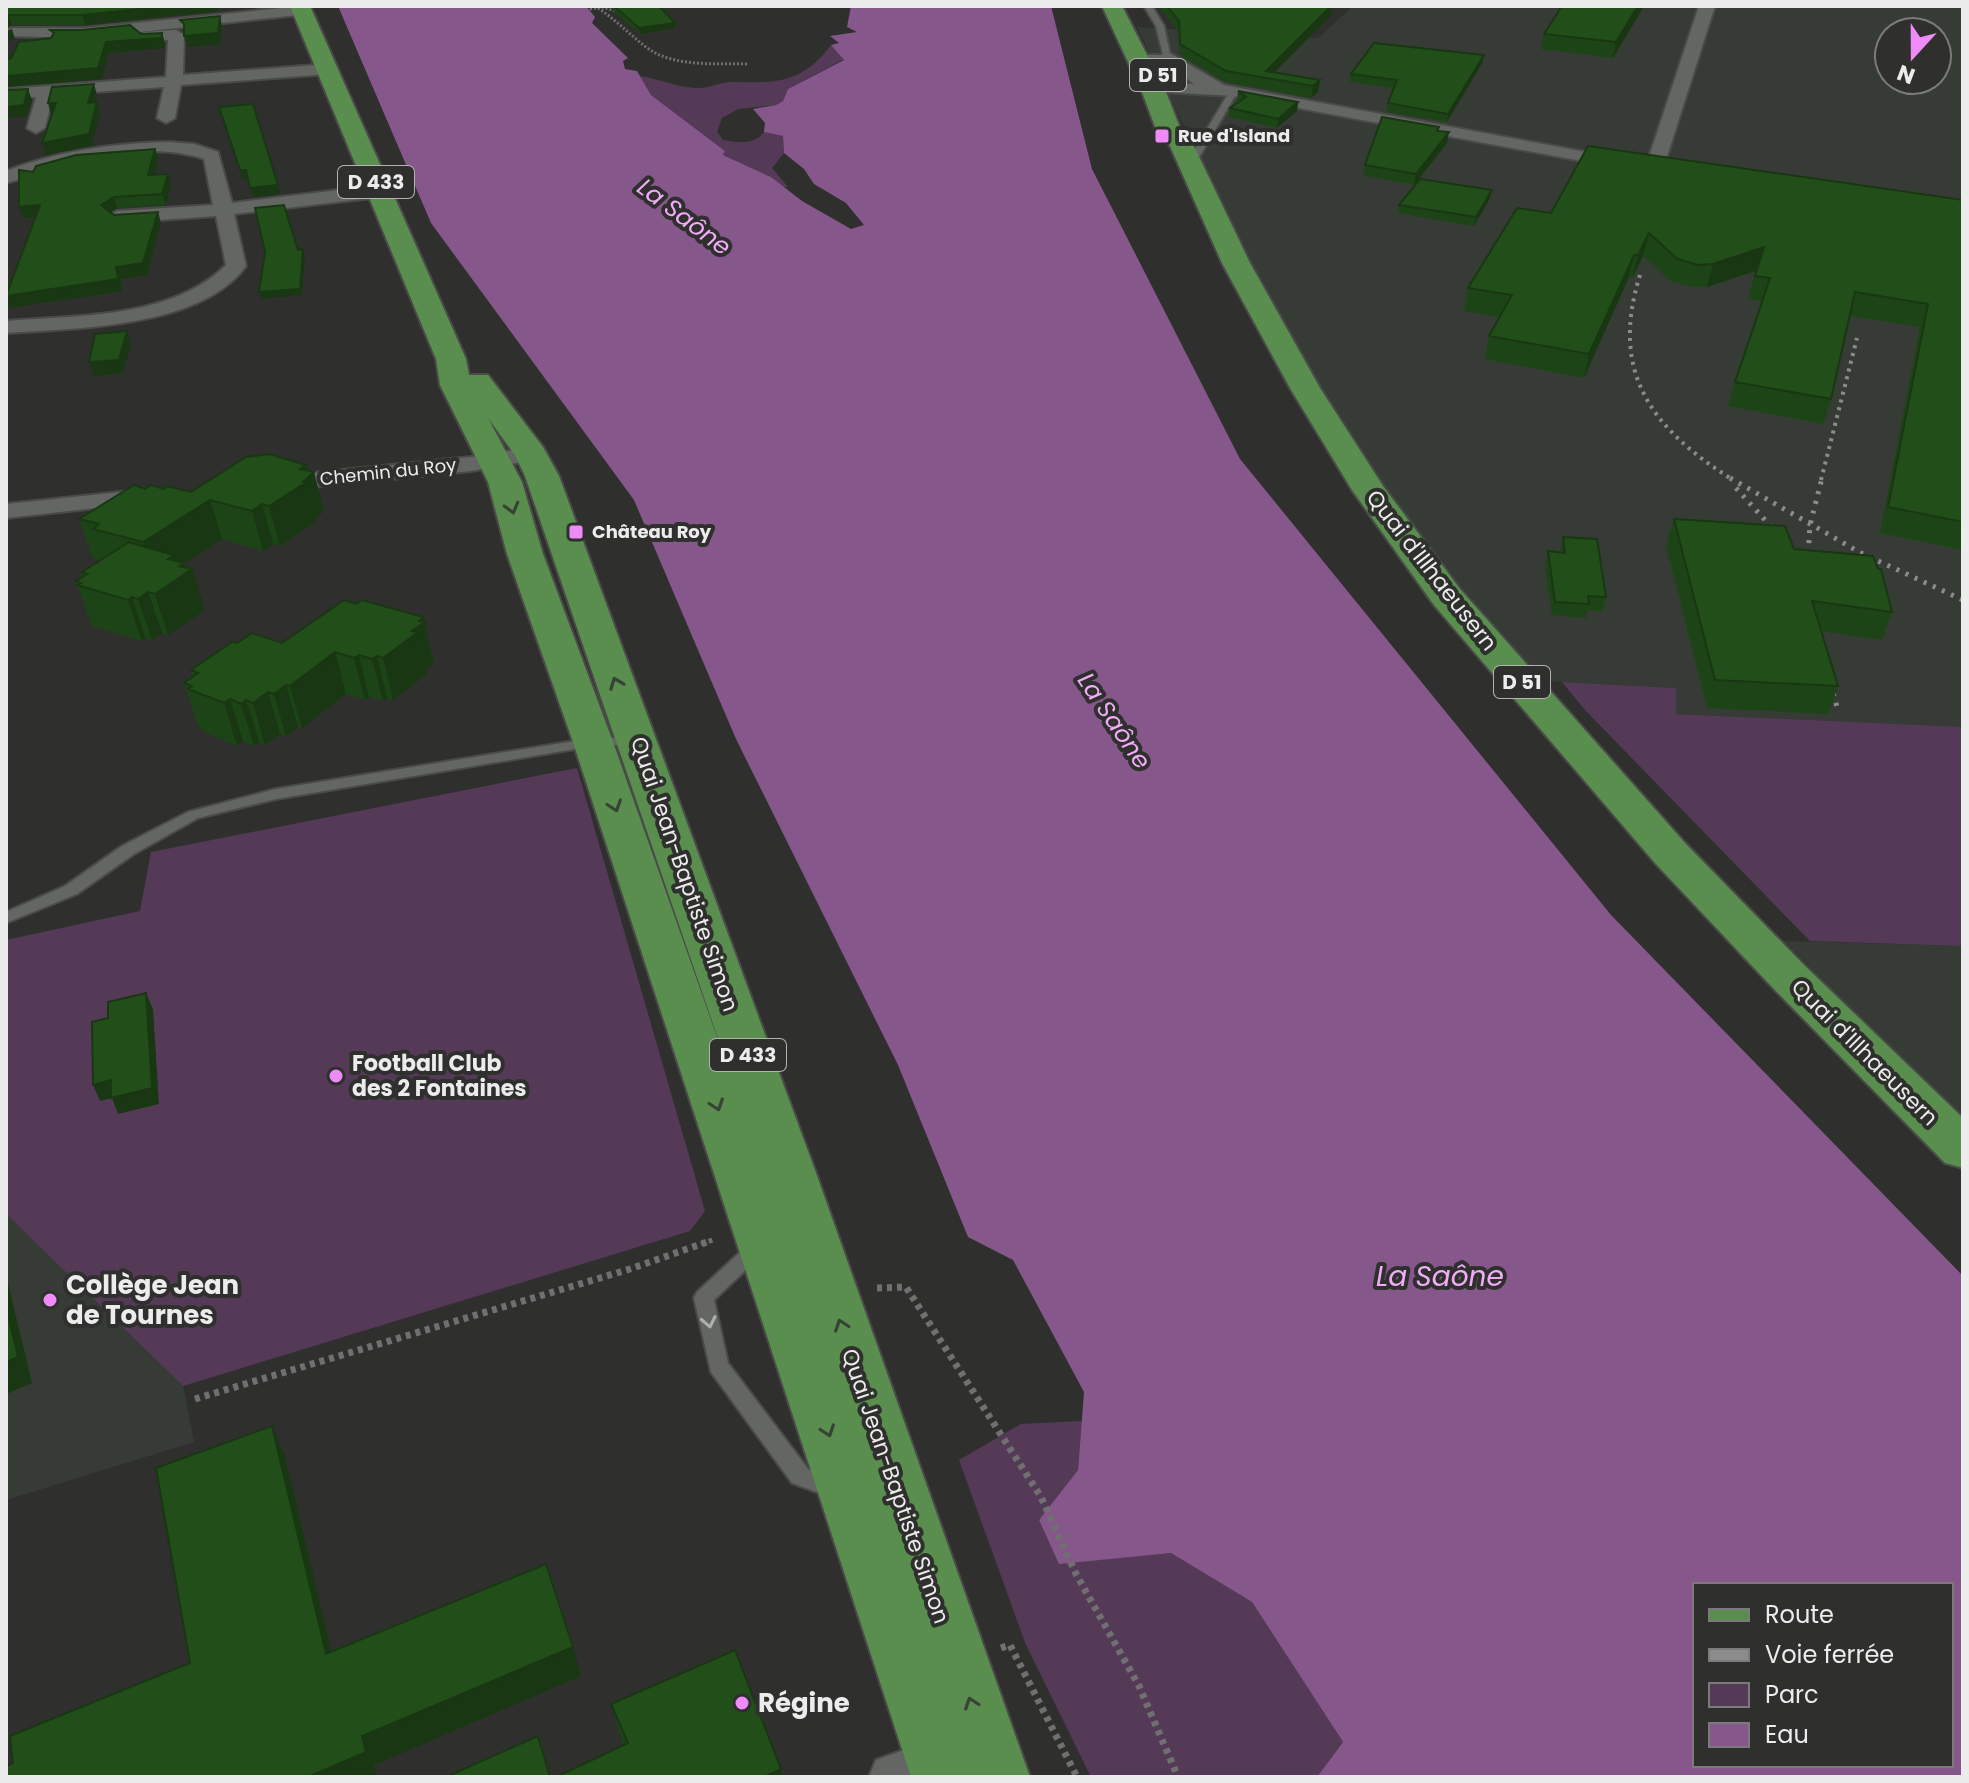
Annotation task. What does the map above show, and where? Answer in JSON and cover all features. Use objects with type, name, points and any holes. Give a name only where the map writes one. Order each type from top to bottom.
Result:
[{"type":"main road","name":"Quai d'Illhaeusern","points":[[1112,6],[1151,57]]},
{"type":"main road","name":"Quai d'Illhaeusern","points":[[1128,6],[1151,57],[1171,137],[1184,149],[1236,263],[1305,388],[1369,490],[1447,597],[1670,853],[1789,977],[1963,1149]]},
{"type":"main road","name":"Quai Jean-Baptiste Simon","points":[[301,8],[451,359],[455,385],[512,457],[505,482],[529,567],[616,741],[767,1236],[996,1777]]},
{"type":"main road","name":"Quai Jean-Baptiste Simon","points":[[872,1488],[931,1773]]},
{"type":"street","points":[[1157,87],[1233,93],[1662,170],[1707,6]]},
{"type":"street","points":[[166,118],[174,81],[176,35],[13,40],[301,8]]},
{"type":"street","points":[[1151,57],[1205,84],[1233,93]]},
{"type":"street","points":[[6,94],[329,69]]},
{"type":"street","points":[[36,128],[46,91]]},
{"type":"street","points":[[6,177],[71,156],[185,148],[212,156],[236,266],[228,278],[196,296],[138,312],[6,327]]},
{"type":"street","points":[[117,217],[224,210],[380,191]]},
{"type":"street","name":"Chemin du Roy","points":[[254,486],[512,457]]},
{"type":"street","points":[[6,511],[176,494]]},
{"type":"lane","points":[[1148,6],[1160,26],[1151,57]]},
{"type":"lane","points":[[1184,149],[1195,156],[1233,93]]},
{"type":"lane","points":[[6,918],[71,890],[128,850],[193,815],[276,794],[616,741]]},
{"type":"lane","points":[[767,1236],[704,1298],[718,1366],[800,1476],[872,1488]]},
{"type":"path","points":[[598,8],[619,22],[648,49],[666,57],[692,62],[749,64]]},
{"type":"path","points":[[590,9],[627,10]]},
{"type":"path","points":[[195,1399],[630,1269],[767,1236]]},
{"type":"path","points":[[870,1288],[906,1287],[1041,1497],[1076,1574],[1139,1686],[1178,1777]]},
{"type":"path","points":[[996,1649],[1010,1645],[1077,1777]]},
{"type":"shaded area","points":[[1353,6],[1963,6],[1963,727],[1676,714],[1676,688],[1531,680],[1439,576],[1288,346],[1137,27],[1318,38]]},
{"type":"shaded area","points":[[1784,941],[1963,946],[1963,1124]]},
{"type":"shaded area","name":"Collège Jean de Tournes","points":[[6,1214],[183,1386],[194,1442],[6,1500]]},
{"type":"green space","points":[[831,45],[844,59],[788,89],[783,101],[776,105],[738,109],[722,118],[717,132],[723,140],[740,142],[756,139],[764,132],[783,136],[784,153],[772,168],[788,187],[780,187],[771,177],[723,155],[725,151],[651,95],[640,76],[695,88],[727,82],[775,81],[799,74]]},
{"type":"green space","points":[[1562,682],[1676,688],[1676,714],[1963,727],[1963,946],[1810,941],[1585,710]]},
{"type":"green space","name":"Football Club des 2 Fontaines","points":[[577,768],[705,1211],[690,1231],[183,1386],[6,1214],[6,940],[140,911],[151,852]]},
{"type":"green space","points":[[1082,1421],[1078,1470],[1039,1520],[1059,1563],[1171,1553],[1252,1602],[1343,1742],[1317,1777],[1091,1777],[1026,1645],[959,1460],[1021,1424]]},
{"type":"water","name":"La Saône","points":[[338,6],[586,6],[595,17],[592,23],[628,58],[623,61],[625,69],[637,71],[651,95],[725,151],[723,155],[771,177],[802,201],[851,229],[864,225],[846,203],[814,184],[804,169],[784,153],[783,136],[764,132],[765,123],[753,109],[776,105],[783,101],[788,89],[844,60],[831,45],[839,43],[830,36],[857,32],[847,27],[851,6],[1051,6],[1092,169],[1240,459],[1611,915],[1963,1276],[1963,1777],[1317,1777],[1343,1742],[1252,1602],[1171,1553],[1059,1564],[1039,1520],[1078,1470],[1084,1392],[1013,1260],[968,1237],[898,1065],[736,739],[634,500],[431,223]]},
{"type":"building","points":[[6,6],[169,6],[82,15],[6,16]]},
{"type":"building","points":[[614,6],[659,6],[675,23],[639,28]]},
{"type":"building","points":[[1167,6],[1331,6],[1266,71],[1320,80],[1313,86],[1226,71],[1180,44],[1179,21]]},
{"type":"building","points":[[1562,6],[1638,6],[1616,42],[1544,34]]},
{"type":"building","points":[[220,16],[218,33],[184,36],[184,24],[180,20]]},
{"type":"building","points":[[130,25],[141,34],[162,33],[162,38],[106,42],[98,68],[6,76],[6,59],[11,58],[19,42],[51,38],[54,33],[50,30]]},
{"type":"building","points":[[1374,43],[1484,55],[1448,114],[1388,103],[1397,80],[1351,74]]},
{"type":"building","points":[[94,84],[88,103],[97,102],[89,134],[42,143],[56,103],[48,103],[52,87]]},
{"type":"building","points":[[28,89],[24,105],[6,107],[6,90]]},
{"type":"building","points":[[1238,91],[1298,102],[1278,119],[1230,108],[1246,97]]},
{"type":"building","points":[[253,104],[278,185],[250,188],[246,170],[240,170],[219,107]]},
{"type":"building","points":[[1382,117],[1439,127],[1437,131],[1449,132],[1416,174],[1365,165]]},
{"type":"building","points":[[1588,146],[1963,200],[1963,522],[1888,507],[1928,304],[1855,292],[1831,399],[1735,382],[1770,278],[1755,276],[1764,247],[1713,264],[1697,265],[1676,258],[1649,233],[1638,255],[1634,255],[1589,354],[1489,336],[1512,295],[1468,288],[1517,208],[1551,213]]},
{"type":"building","points":[[155,149],[148,175],[168,174],[162,194],[114,197],[101,205],[114,215],[158,212],[143,263],[116,267],[118,279],[6,296],[40,205],[19,207],[19,170],[33,172],[36,166],[76,155]]},
{"type":"building","points":[[1420,179],[1492,190],[1476,217],[1399,205]]},
{"type":"building","points":[[284,205],[298,250],[303,249],[300,289],[259,292],[265,252],[255,208]]},
{"type":"building","points":[[127,331],[119,360],[89,362],[95,334]]},
{"type":"building","points":[[269,454],[306,465],[300,469],[314,472],[305,483],[269,506],[262,504],[252,511],[210,500],[143,542],[93,529],[99,524],[79,519],[134,485],[145,489],[151,485],[164,489],[167,486],[191,492],[246,457]]},
{"type":"building","points":[[1674,519],[1785,526],[1794,549],[1873,556],[1878,569],[1881,569],[1892,612],[1812,601],[1838,686],[1715,680]]},
{"type":"building","points":[[1563,537],[1597,539],[1606,597],[1588,596],[1589,604],[1555,602],[1548,551],[1565,553]]},
{"type":"building","points":[[129,542],[173,555],[168,559],[184,563],[179,566],[192,569],[155,594],[148,592],[138,599],[132,597],[128,600],[77,585],[81,583],[76,581],[87,574],[82,572]]},
{"type":"building","points":[[344,600],[356,604],[362,600],[423,617],[419,621],[425,622],[412,631],[418,632],[383,658],[359,655],[354,658],[335,652],[290,686],[286,685],[274,694],[268,692],[253,703],[246,700],[241,704],[230,699],[224,703],[188,689],[192,686],[184,683],[198,673],[191,670],[232,642],[237,643],[252,633],[282,643]]},
{"type":"building","points":[[146,993],[152,1088],[111,1098],[111,1080],[93,1085],[92,1022],[108,1018],[108,1002]]},
{"type":"building","points":[[6,1306],[18,1357],[6,1362]]},
{"type":"building","points":[[272,1426],[326,1654],[546,1564],[573,1647],[362,1736],[366,1752],[308,1777],[6,1777],[6,1766],[13,1763],[10,1736],[190,1663],[156,1468]]},
{"type":"building","points":[[735,1650],[781,1769],[764,1777],[556,1777],[628,1743],[611,1704]]},
{"type":"building","points":[[538,1736],[550,1777],[446,1777]]},
{"type":"railway","points":[[1640,275],[1632,310],[1630,341],[1634,369],[1644,395],[1660,419],[1680,440],[1733,480]]},
{"type":"railway","points":[[1821,480],[1857,338]]},
{"type":"railway","points":[[1730,478],[1810,524]]},
{"type":"railway","points":[[1810,524],[1822,478]]},
{"type":"railway","points":[[1736,488],[1784,541]]},
{"type":"railway","points":[[1807,573],[1810,524]]},
{"type":"railway","points":[[1810,524],[1861,553],[1963,600]]},
{"type":"railway","points":[[1828,674],[1837,707]]},
{"type":"place","name":"Rue d'Island","points":[[1162,136]]},
{"type":"place","name":"Château Roy","points":[[576,532]]},
{"type":"place","name":"Football Club des 2 Fontaines","points":[[336,1076]]},
{"type":"place","name":"Collège Jean de Tournes","points":[[50,1300]]},
{"type":"place","name":"Régine","points":[[742,1703]]}]
